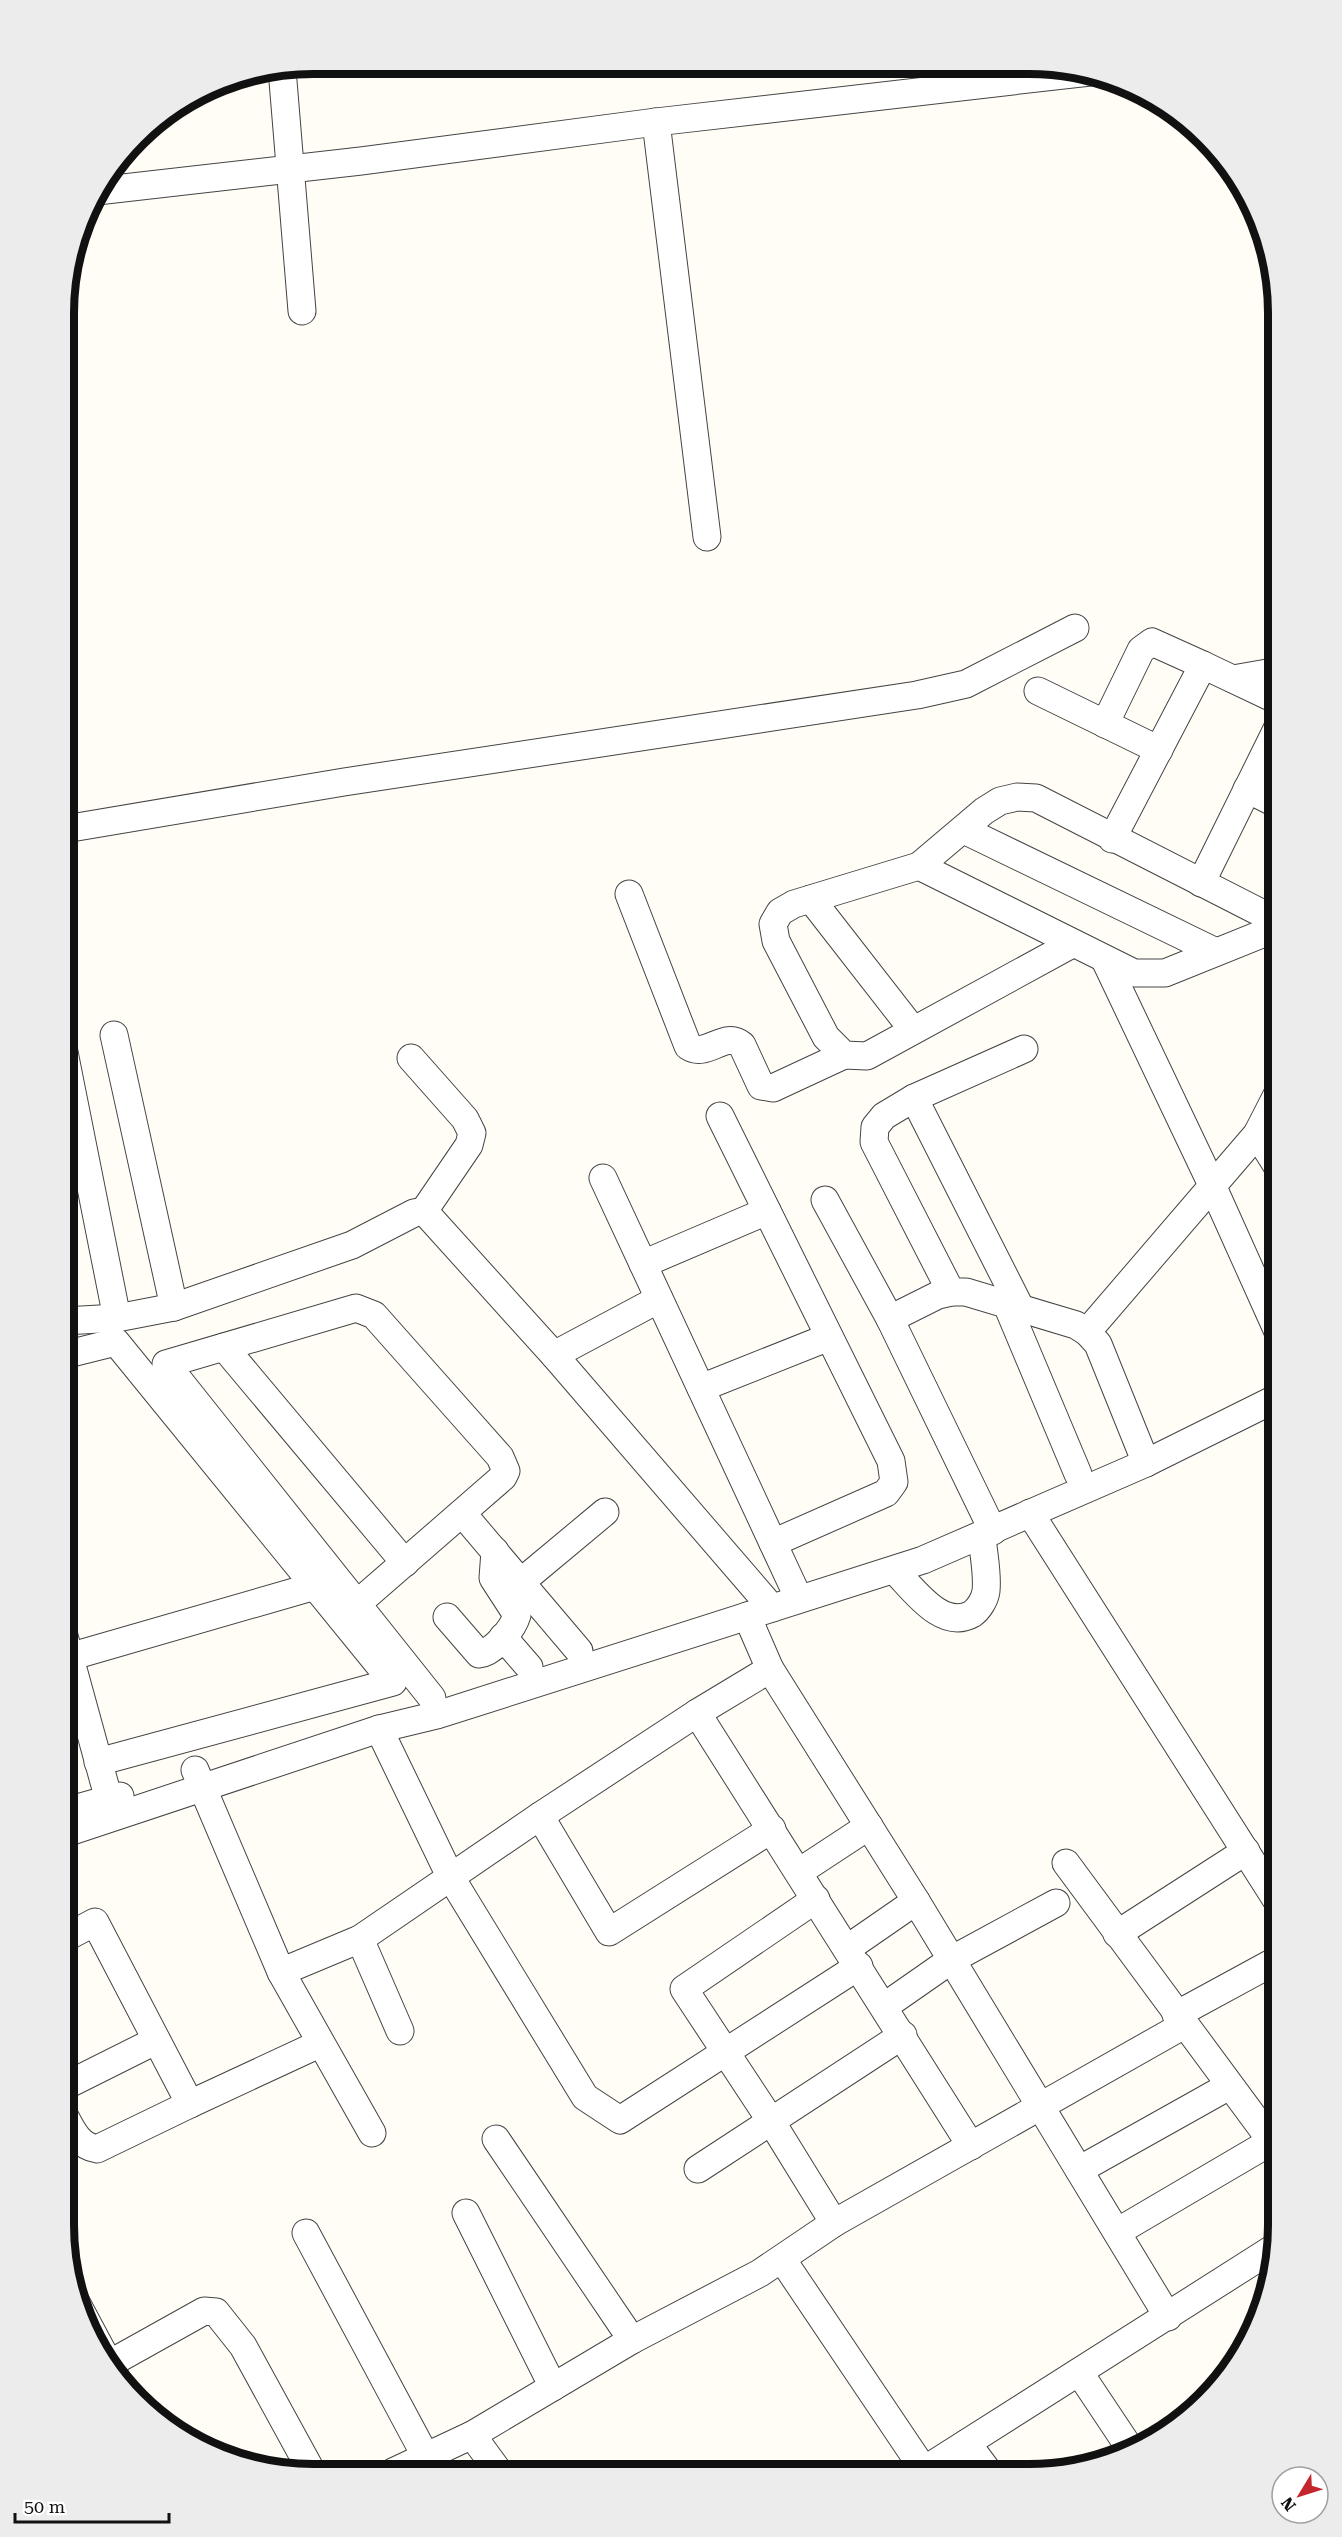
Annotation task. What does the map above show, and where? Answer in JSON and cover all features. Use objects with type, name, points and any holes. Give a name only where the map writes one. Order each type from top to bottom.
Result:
[{"type":"street","points":[[283,76],[302,310]]},
{"type":"street","points":[[108,190],[656,122],[1058,76]]},
{"type":"street","points":[[656,122],[707,537]]},
{"type":"street","points":[[74,827],[344,782],[917,695],[966,684],[1075,628]]},
{"type":"street","points":[[1105,724],[1141,650],[1152,642],[1268,696]]},
{"type":"street","points":[[1112,839],[1203,664]]},
{"type":"street","points":[[1233,679],[1268,673]]},
{"type":"street","points":[[1038,691],[1159,750]]},
{"type":"street","points":[[1201,883],[1268,747]]},
{"type":"street","points":[[1247,789],[1268,800]]},
{"type":"street","points":[[844,1055],[826,1037],[774,932],[773,924],[780,912],[811,899],[919,866],[1000,801],[1017,796],[1036,798],[1112,839],[1268,916]]},
{"type":"street","points":[[964,830],[1216,952]]},
{"type":"street","points":[[919,866],[1134,973],[1153,975],[1165,973],[1268,931]]},
{"type":"street","points":[[629,894],[688,1046],[694,1050],[703,1050],[728,1040],[736,1040],[742,1045],[761,1086],[766,1089],[773,1088],[844,1055],[867,1056],[1072,944]]},
{"type":"street","points":[[811,899],[913,1030]]},
{"type":"street","points":[[1105,960],[1212,1185],[1268,1310]]},
{"type":"street","points":[[114,1035],[174,1307]]},
{"type":"street","points":[[951,1292],[874,1142],[875,1127],[884,1116],[914,1098],[1024,1049]]},
{"type":"street","points":[[74,1320],[117,1318],[174,1307],[352,1245],[414,1213],[424,1211],[469,1145],[472,1133],[465,1119],[411,1058]]},
{"type":"street","points":[[914,1098],[1014,1307],[1078,1474]]},
{"type":"street","points":[[74,1102],[117,1318]]},
{"type":"street","points":[[1087,1332],[1257,1134],[1268,1112]]},
{"type":"street","points":[[720,1116],[891,1461],[894,1482],[886,1493],[773,1543]]},
{"type":"street","points":[[1257,1134],[1268,1150]]},
{"type":"street","points":[[603,1178],[796,1591]]},
{"type":"street","points":[[825,1200],[890,1319],[987,1527],[986,1592],[982,1604],[973,1613],[960,1618],[947,1617],[937,1612],[894,1570]]},
{"type":"street","points":[[424,1211],[554,1355],[760,1606],[770,1669],[916,1902],[1168,2317]]},
{"type":"street","points":[[643,1264],[767,1211]]},
{"type":"street","points":[[890,1319],[951,1292],[966,1292],[1076,1325],[1087,1332],[1098,1344],[1142,1455]]},
{"type":"street","points":[[554,1355],[659,1299]]},
{"type":"street","points":[[358,1604],[503,1477],[505,1464],[374,1315],[356,1308],[166,1364],[432,1698]]},
{"type":"street","points":[[701,1388],[829,1337]]},
{"type":"street","points":[[74,1352],[116,1342],[393,1682],[98,1762]]},
{"type":"street","points":[[224,1347],[405,1563]]},
{"type":"street","points":[[74,1809],[151,1786],[198,1779],[437,1714],[760,1606],[917,1545],[1030,1514],[1142,1455],[1268,1384]]},
{"type":"street","points":[[796,1591],[894,1570],[987,1527],[1078,1474],[1142,1455],[1268,1402]]},
{"type":"street","points":[[521,1582],[605,1512]]},
{"type":"street","points":[[462,1513],[579,1651]]},
{"type":"street","points":[[1030,1514],[1268,1886]]},
{"type":"street","points":[[447,1617],[479,1654],[486,1653],[503,1637],[517,1615],[493,1578],[495,1551]]},
{"type":"street","points":[[74,1645],[315,1586]]},
{"type":"street","points":[[74,1830],[198,1779],[432,1698],[579,1651],[760,1606]]},
{"type":"street","points":[[503,1637],[529,1667]]},
{"type":"street","points":[[281,1972],[360,1939],[540,1816],[697,1713],[770,1669]]},
{"type":"street","points":[[74,1676],[109,1800]]},
{"type":"street","points":[[697,1713],[885,2006],[971,2146]]},
{"type":"street","points":[[379,1729],[450,1876],[585,2097],[620,2120],[726,2054],[853,1957],[916,1902]]},
{"type":"street","points":[[198,1779],[281,1972],[319,2044],[372,2133]]},
{"type":"street","points":[[540,1816],[609,1932],[772,1829]]},
{"type":"street","points":[[799,1872],[869,1826]]},
{"type":"street","points":[[1117,1934],[1246,1851]]},
{"type":"street","points":[[1066,1863],[1268,2137]]},
{"type":"street","points":[[816,1899],[684,1989],[771,2121],[834,2223]]},
{"type":"street","points":[[885,2006],[951,1960],[1056,1903]]},
{"type":"street","points":[[74,1933],[95,1922],[155,2041],[190,2104]]},
{"type":"street","points":[[360,1939],[400,2031]]},
{"type":"street","points":[[411,2464],[472,2435],[632,2340],[760,2273],[834,2223],[1041,2106],[1268,1965]]},
{"type":"street","points":[[698,2169],[903,2035]]},
{"type":"street","points":[[74,2082],[155,2041]]},
{"type":"street","points":[[74,2133],[90,2148],[97,2149],[319,2044]]},
{"type":"street","points":[[1079,2170],[1229,2086]]},
{"type":"street","points":[[496,2139],[632,2340]]},
{"type":"street","points":[[1117,2232],[1268,2150]]},
{"type":"street","points":[[466,2213],[554,2387]]},
{"type":"street","points":[[306,2233],[426,2457]]},
{"type":"street","points":[[934,2464],[1266,2253]]},
{"type":"street","points":[[782,2259],[916,2464]]},
{"type":"street","points":[[119,2364],[204,2311],[216,2312],[243,2346],[307,2464]]},
{"type":"street","points":[[1079,2372],[1126,2443]]},
{"type":"street","points":[[472,2435],[493,2464]]},
{"type":"street","points":[[967,2443],[983,2464]]}]
